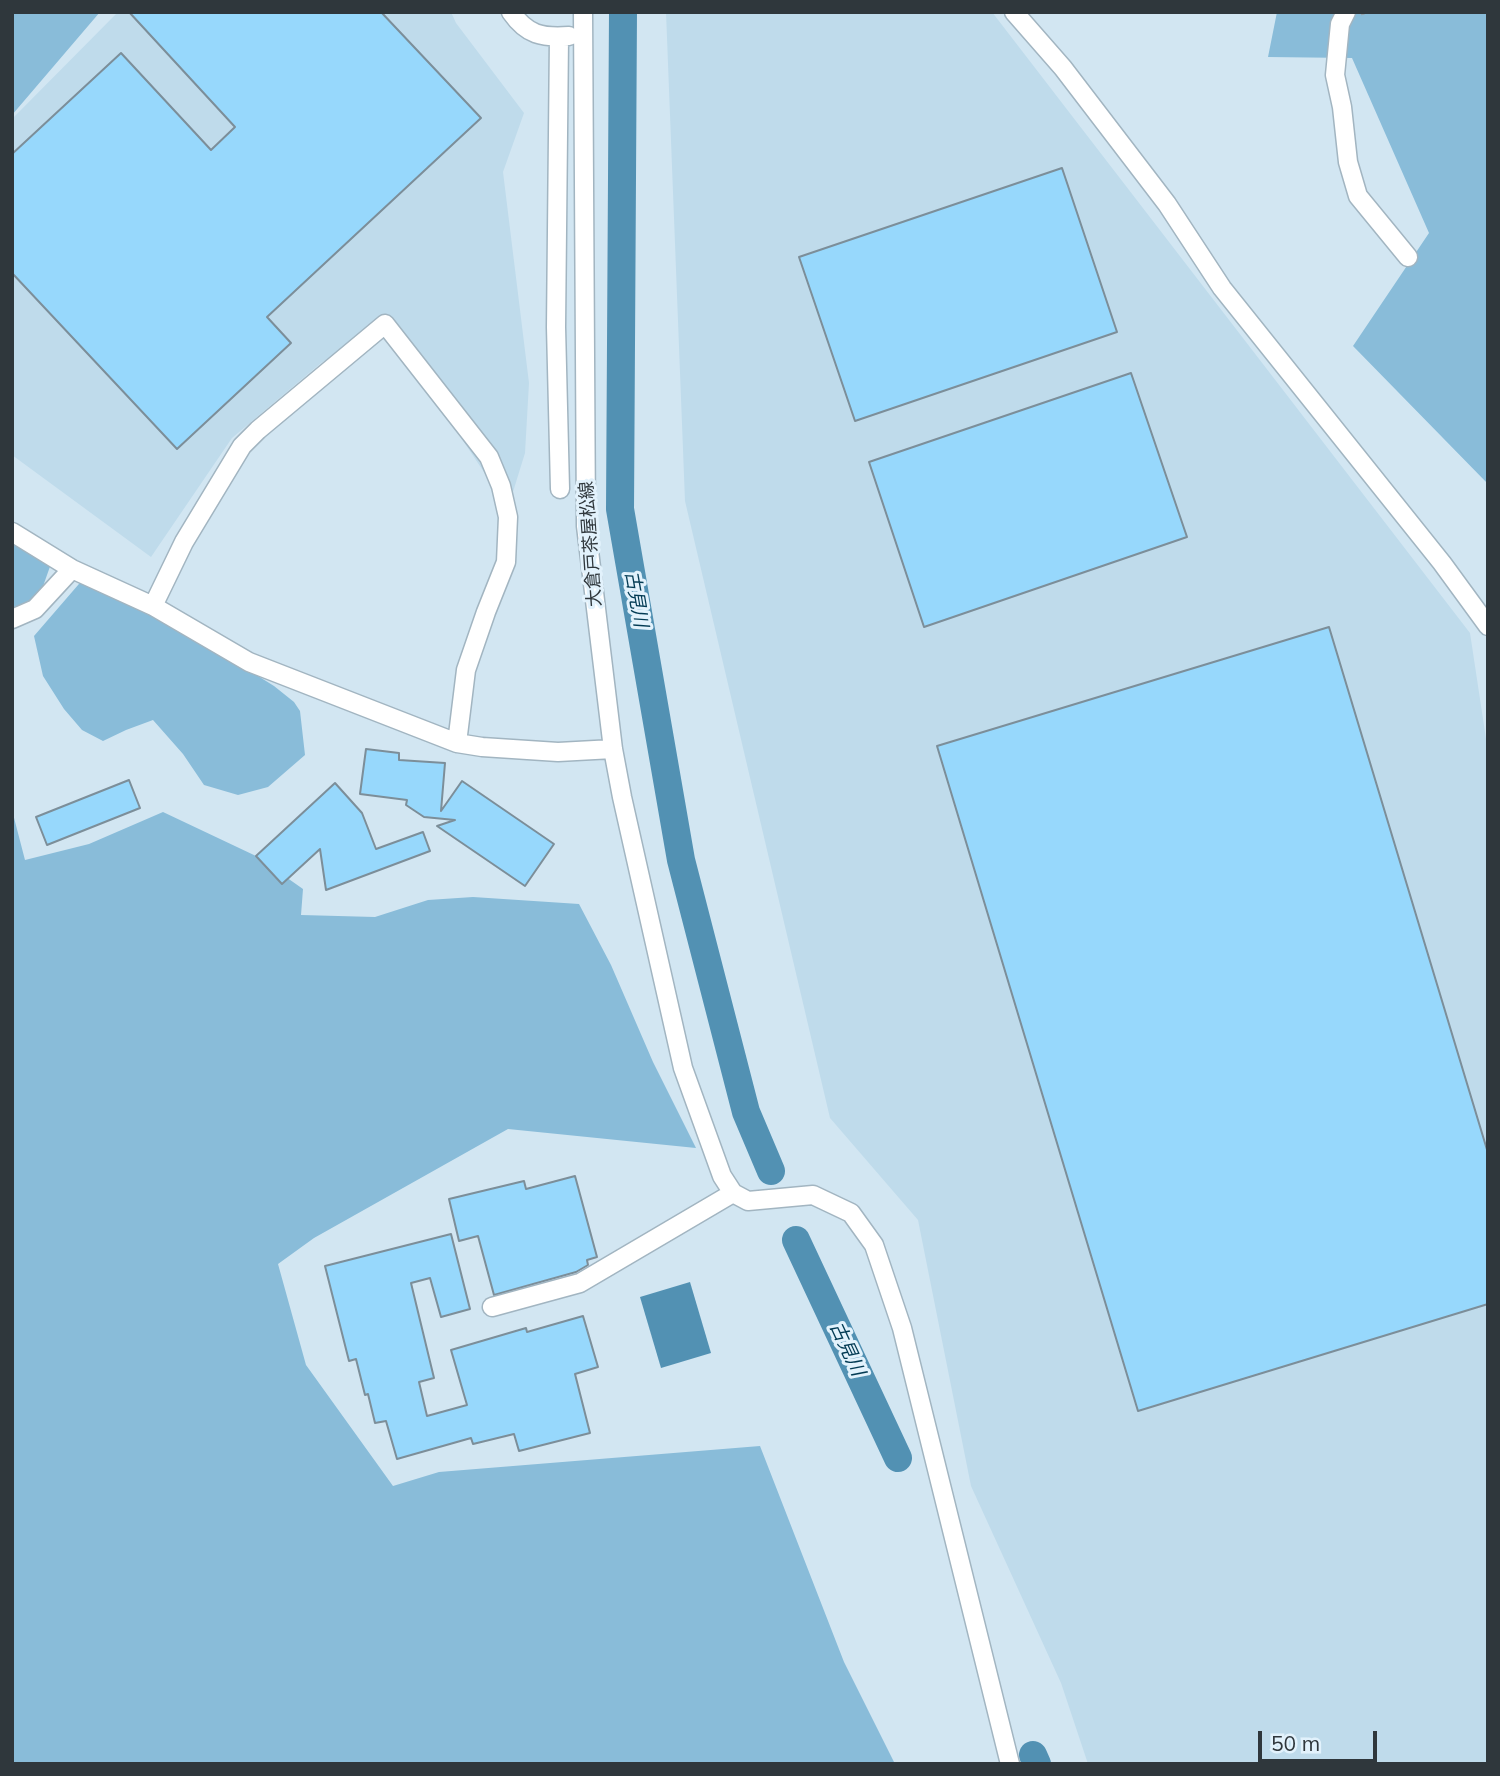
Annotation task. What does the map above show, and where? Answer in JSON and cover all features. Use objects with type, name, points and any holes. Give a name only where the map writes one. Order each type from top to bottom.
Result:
[{"type":"street","points":[[511,12],[520,25],[537,35],[583,35]]},
{"type":"street","name":"大倉戸茶屋松線","points":[[583,12],[586,526],[613,749],[682,1068],[722,1176],[733,1193]]},
{"type":"street","points":[[1014,12],[1063,68],[1167,204],[1222,289],[1442,563],[1488,626]]},
{"type":"street","points":[[1346,12],[1340,24],[1335,75],[1342,107],[1348,162],[1358,196],[1408,257]]},
{"type":"street","points":[[559,37],[556,327],[560,489]]},
{"type":"street","points":[[153,606],[184,542],[242,446],[385,324],[489,457],[501,486],[508,517],[506,562],[466,670],[457,743]]},
{"type":"street","points":[[12,532],[72,569],[153,606],[249,662],[457,743],[558,752],[613,749]]},
{"type":"street","points":[[12,619],[35,609],[72,569]]},
{"type":"street","points":[[492,1307],[580,1283],[733,1193],[748,1201],[813,1195],[851,1213],[874,1245],[902,1328],[1010,1764]]},
{"type":"shaded area","points":[[12,12],[100,12],[12,115]]},
{"type":"shaded area","points":[[118,12],[451,12],[456,23],[524,113],[503,172],[529,383],[525,453],[508,508],[385,324],[321,363],[232,438],[151,557],[12,455],[12,119]]},
{"type":"shaded area","points":[[666,12],[992,12],[1470,633],[1488,752],[1488,1764],[1088,1764],[1061,1683],[971,1486],[918,1220],[830,1118],[685,501]]},
{"type":"shaded area","points":[[1277,12],[1488,12],[1488,484],[1353,346],[1429,233],[1352,58],[1268,57]]},
{"type":"shaded area","points":[[12,532],[53,558],[35,609],[12,617]]},
{"type":"shaded area","points":[[91,570],[157,602],[208,649],[250,671],[294,702],[300,711],[305,755],[268,787],[238,795],[204,785],[183,754],[153,720],[103,741],[82,730],[64,709],[43,676],[34,636]]},
{"type":"shaded area","points":[[12,810],[25,860],[89,844],[163,812],[256,856],[303,889],[301,915],[375,917],[428,900],[473,897],[579,904],[611,965],[653,1062],[696,1148],[508,1129],[314,1238],[278,1264],[306,1365],[393,1486],[439,1472],[760,1446],[844,1662],[895,1764],[12,1764]]},
{"type":"shaded area","points":[[690,1282],[711,1353],[661,1368],[640,1297]]},
{"type":"building","points":[[129,12],[381,12],[481,118],[267,317],[291,343],[177,449],[12,273],[12,154],[121,53],[211,150],[235,127]]},
{"type":"building","points":[[1062,168],[1117,332],[855,421],[799,257]]},
{"type":"building","points":[[1131,373],[1187,537],[924,627],[869,462]]},
{"type":"building","points":[[1329,627],[1488,1153],[1488,1304],[1138,1411],[937,746]]},
{"type":"building","points":[[366,749],[399,753],[399,760],[445,763],[441,811],[462,781],[554,844],[525,886],[437,826],[455,820],[424,817],[406,805],[407,800],[360,794]]},
{"type":"building","points":[[129,780],[140,808],[47,845],[36,817]]},
{"type":"building","points":[[335,783],[362,813],[376,849],[423,832],[430,851],[326,890],[320,849],[282,884],[256,856]]},
{"type":"building","points":[[575,1176],[597,1257],[587,1260],[588,1265],[576,1272],[494,1295],[478,1236],[459,1241],[449,1199],[524,1181],[526,1189]]},
{"type":"building","points":[[451,1234],[470,1309],[441,1317],[430,1278],[411,1283],[434,1378],[419,1382],[427,1416],[467,1405],[451,1350],[526,1328],[527,1332],[583,1316],[598,1367],[575,1374],[590,1433],[519,1451],[514,1434],[473,1444],[471,1438],[397,1459],[386,1421],[375,1423],[356,1359],[349,1361],[325,1266]]},
{"type":"waterway","name":"古見川","points":[[623,12],[620,509],[681,860],[746,1112],[771,1171]]},
{"type":"waterway","name":"古見川","points":[[796,1240],[898,1458]]},
{"type":"waterway","name":"古見川","points":[[1033,1755],[1037,1764]]}]
